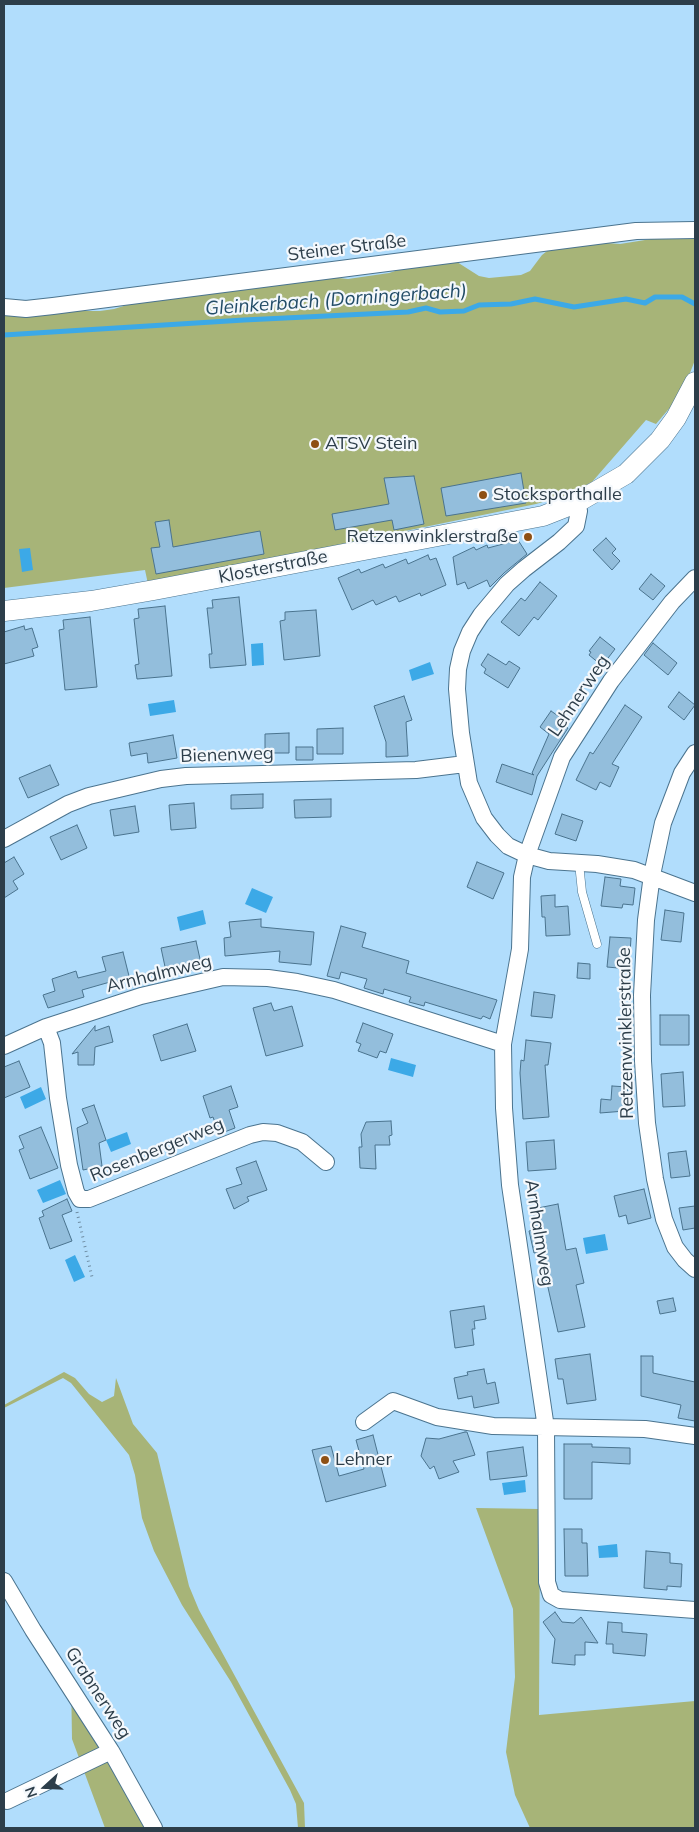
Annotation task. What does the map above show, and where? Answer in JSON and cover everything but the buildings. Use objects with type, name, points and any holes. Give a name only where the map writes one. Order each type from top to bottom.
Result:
[{"type":"street","name":"Steiner Straße","points":[[4,307],[26,309],[54,306],[627,232],[695,230]]},
{"type":"street","name":"Klosterstraße","points":[[4,611],[91,601],[154,590],[543,516],[576,503],[626,474],[644,458],[676,418],[695,382]]},
{"type":"street","points":[[576,503],[579,511],[576,526],[507,584],[481,615],[470,632],[462,651],[458,669],[457,689],[468,783],[484,818],[496,835],[508,846],[527,855],[549,861],[627,868],[652,875],[695,893]]},
{"type":"street","name":"Lehnerweg","points":[[527,855],[562,757],[611,681],[641,640],[672,602],[695,578]]},
{"type":"street","name":"Retzenwinklerstraße","points":[[695,753],[682,773],[663,823],[652,875],[646,920],[642,995],[643,1061],[647,1123],[655,1180],[664,1219],[675,1247],[685,1260],[695,1268]]},
{"type":"street","name":"Bienenweg","points":[[4,839],[89,796],[161,778],[416,770],[465,764]]},
{"type":"street","name":"Arnhalmweg","points":[[527,855],[522,877],[520,949],[502,1044],[504,1108],[510,1185],[546,1428],[547,1582],[551,1595],[560,1600],[695,1610]]},
{"type":"street","name":"Arnhalmweg","points":[[4,1046],[46,1027],[141,996],[223,977],[268,978],[334,990],[502,1044]]},
{"type":"street","name":"Rosenbergerweg","points":[[46,1027],[52,1044],[58,1098],[69,1165],[76,1192],[80,1199],[89,1199],[250,1135],[263,1132],[278,1133],[302,1142],[326,1162]]},
{"type":"street","points":[[364,1422],[393,1401],[437,1417],[493,1426],[645,1429],[695,1436]]},
{"type":"street","name":"Grabnerweg","points":[[4,1581],[33,1630],[111,1751],[154,1828]]},
{"type":"street","points":[[7,1801],[111,1751]]},
{"type":"lane","points":[[579,863],[582,892],[597,944]]},
{"type":"path","points":[[80,1199],[77,1213],[92,1278]]},
{"type":"green space","name":"ATSV Stein","points":[[670,236],[695,236],[695,360],[673,404],[656,424],[646,420],[592,482],[567,495],[536,504],[148,584],[145,570],[4,588],[4,315],[15,316],[59,311],[100,311],[140,301],[329,277],[348,279],[447,261],[457,262],[479,276],[489,278],[521,275],[530,271],[542,255],[551,248],[593,242],[620,244]]},
{"type":"green space","points":[[64,1372],[75,1378],[89,1394],[102,1402],[114,1396],[116,1378],[133,1424],[157,1453],[189,1586],[199,1610],[304,1803],[305,1828],[298,1828],[296,1804],[290,1790],[231,1682],[182,1605],[154,1551],[142,1518],[135,1475],[129,1455],[71,1383],[63,1378],[4,1408],[4,1405]]},
{"type":"green space","points":[[476,1508],[540,1509],[539,1715],[695,1701],[695,1828],[530,1828],[515,1795],[506,1752],[515,1677],[513,1609]]},
{"type":"green space","points":[[71,1677],[132,1772],[162,1828],[105,1828],[72,1739]]},
{"type":"water","points":[[30,548],[33,570],[22,572],[19,549]]},
{"type":"water","points":[[263,643],[264,665],[252,666],[251,644]]},
{"type":"water","points":[[430,662],[434,674],[412,681],[409,670]]},
{"type":"water","points":[[174,700],[176,712],[150,716],[148,704]]},
{"type":"water","points":[[252,888],[273,897],[266,913],[245,904]]},
{"type":"water","points":[[203,910],[206,924],[180,931],[177,917]]},
{"type":"water","points":[[391,1058],[416,1065],[413,1077],[388,1070]]},
{"type":"water","points":[[41,1087],[46,1099],[25,1109],[20,1097]]},
{"type":"water","points":[[127,1132],[131,1144],[111,1152],[106,1140]]},
{"type":"water","points":[[60,1180],[66,1194],[43,1203],[37,1190]]},
{"type":"water","points":[[605,1234],[608,1250],[586,1254],[583,1238]]},
{"type":"water","points":[[75,1255],[85,1277],[74,1282],[65,1260]]},
{"type":"water","points":[[525,1480],[526,1492],[504,1495],[502,1483]]},
{"type":"water","points":[[617,1544],[618,1557],[599,1558],[598,1546]]},
{"type":"waterway","name":"Gleinkerbach (Dorningerbach)","points":[[4,335],[408,312],[426,308],[440,312],[464,311],[479,305],[511,304],[535,299],[574,307],[626,299],[645,303],[655,297],[682,297],[695,304]]},
{"type":"place","name":"ATSV Stein","points":[[315,444]]},
{"type":"place","name":"Stocksporthalle","points":[[483,495]]},
{"type":"place","name":"Retzenwinklerstraße","points":[[528,537]]},
{"type":"place","name":"Lehner","points":[[325,1460]]}]
